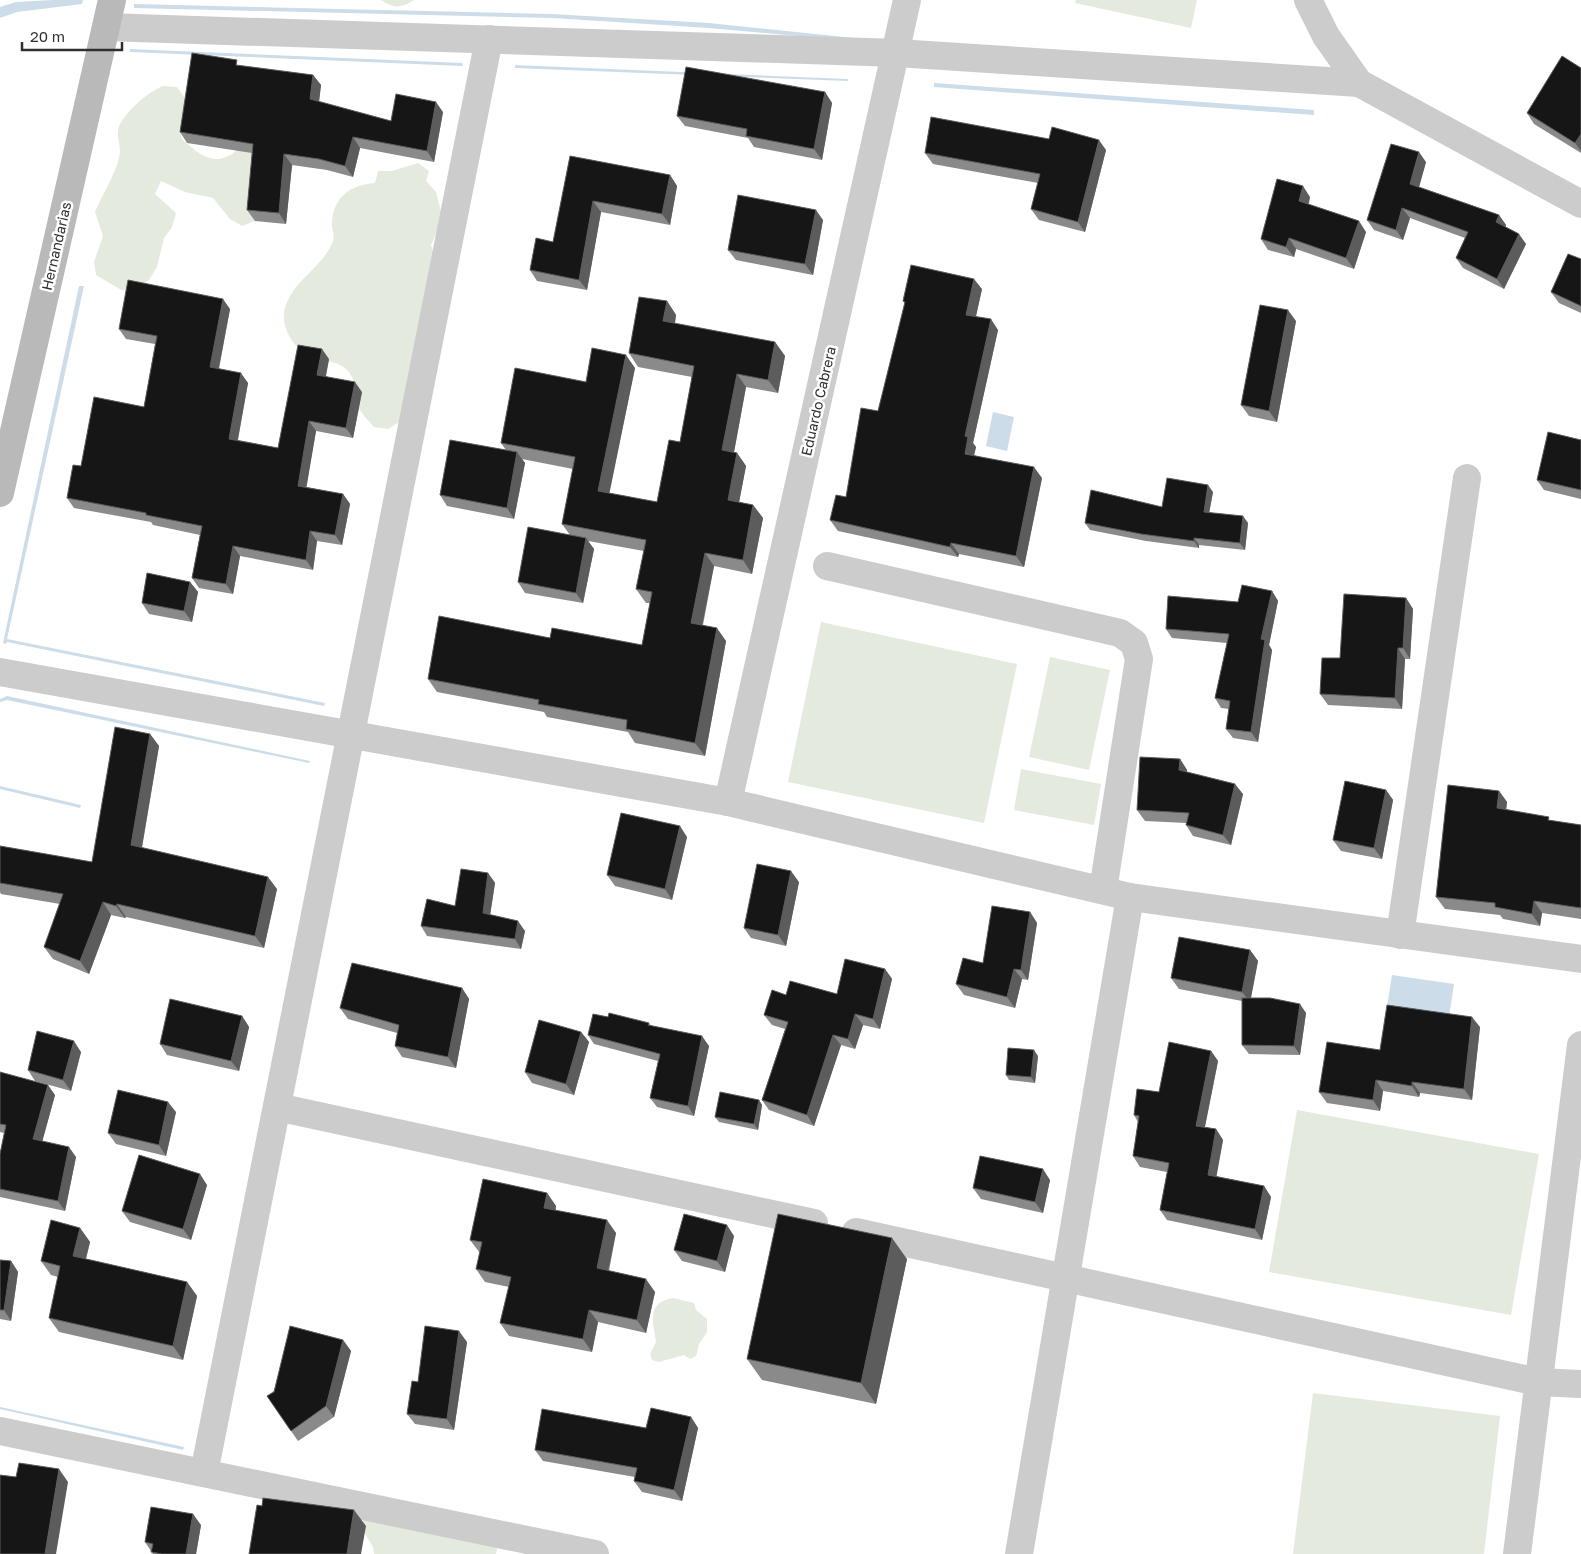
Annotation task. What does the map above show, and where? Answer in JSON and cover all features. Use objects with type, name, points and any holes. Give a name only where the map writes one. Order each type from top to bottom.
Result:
[{"type":"street","name":"Hernandarias","points":[[0,493],[112,0]]},
{"type":"street","name":"Eduardo Cabrera","points":[[728,802],[907,0]]},
{"type":"street","points":[[1308,0],[1326,36],[1358,83]]},
{"type":"street","points":[[106,27],[896,53],[1358,83],[1581,204]]},
{"type":"street","points":[[204,1473],[489,39]]},
{"type":"street","points":[[1400,935],[1467,478]]},
{"type":"street","points":[[827,566],[1120,633],[1134,643],[1139,659],[1103,890]]},
{"type":"street","points":[[0,672],[728,802],[1130,897],[1581,959]]},
{"type":"street","points":[[1019,1554],[1068,1278],[1130,897]]},
{"type":"street","points":[[1517,1554],[1581,1045]]},
{"type":"street","points":[[277,1107],[1538,1382],[1581,1384]]},
{"type":"street","points":[[0,1431],[595,1554]]},
{"type":"shaded area","points":[[381,0],[414,0],[405,5],[394,6]]},
{"type":"shaded area","points":[[1076,0],[1197,0],[1191,28],[1075,3]]},
{"type":"shaded area","points":[[163,86],[177,87],[185,98],[180,131],[181,136],[184,141],[204,156],[218,159],[225,158],[245,142],[296,159],[290,173],[259,217],[255,221],[242,226],[230,219],[213,198],[185,192],[161,181],[155,194],[176,213],[172,227],[164,238],[157,267],[149,280],[135,290],[121,290],[96,275],[94,262],[103,236],[95,212],[115,171],[119,158],[118,131],[120,125],[136,104]]},
{"type":"shaded area","points":[[418,163],[429,171],[426,181],[436,192],[443,219],[431,245],[439,272],[399,422],[388,429],[374,427],[361,412],[356,402],[353,379],[344,367],[333,362],[311,357],[295,345],[287,332],[284,312],[290,296],[329,250],[333,241],[333,213],[340,199],[351,189],[375,183],[378,171],[392,171]]},
{"type":"shaded area","points":[[821,622],[1017,664],[984,823],[788,782]]},
{"type":"shaded area","points":[[1050,657],[1110,670],[1089,770],[1029,757]]},
{"type":"shaded area","points":[[1021,769],[1101,784],[1094,825],[1014,810]]},
{"type":"shaded area","points":[[1297,1110],[1539,1154],[1511,1315],[1269,1272]]},
{"type":"shaded area","points":[[673,1298],[694,1303],[696,1310],[707,1319],[707,1332],[699,1344],[696,1356],[690,1359],[684,1355],[659,1362],[652,1360],[650,1354],[656,1342],[653,1315],[658,1304]]},
{"type":"shaded area","points":[[1313,1393],[1500,1416],[1484,1554],[1293,1554]]},
{"type":"shaded area","points":[[365,1518],[488,1539],[497,1549],[496,1554],[374,1554],[373,1547],[360,1525]]},
{"type":"water","points":[[83,0],[82,4],[17,12],[0,18],[0,7],[16,2]]},
{"type":"water","points":[[134,4],[551,14],[709,23],[864,39],[863,42],[709,28],[553,18],[134,8]]},
{"type":"water","points":[[130,49],[462,63],[463,66],[130,52]]},
{"type":"water","points":[[515,65],[848,79],[848,81],[515,68]]},
{"type":"water","points":[[934,83],[1314,110],[1314,115],[934,87]]},
{"type":"water","points":[[79,286],[84,286],[7,639],[325,703],[324,706],[7,642],[6,644],[3,643]]},
{"type":"water","points":[[993,412],[1014,417],[1007,451],[986,446]]},
{"type":"water","points":[[7,696],[310,761],[309,763],[7,700],[0,702],[0,699]]},
{"type":"water","points":[[0,786],[81,805],[80,808],[0,789]]},
{"type":"water","points":[[1392,975],[1454,984],[1449,1017],[1387,1007]]},
{"type":"water","points":[[0,1407],[184,1447],[183,1450],[0,1409]]},
{"type":"building","points":[[192,53],[237,60],[236,65],[313,75],[310,99],[391,121],[396,94],[436,102],[427,151],[353,137],[345,166],[319,159],[284,154],[279,213],[247,210],[253,144],[180,132]]},
{"type":"building","points":[[1562,56],[1581,68],[1581,134],[1575,143],[1527,113]]},
{"type":"building","points":[[686,67],[825,92],[814,149],[746,136],[747,129],[677,116]]},
{"type":"building","points":[[931,117],[1049,139],[1052,127],[1099,140],[1078,222],[1031,209],[1040,174],[925,153]]},
{"type":"building","points":[[1391,144],[1419,152],[1410,184],[1499,215],[1496,222],[1519,234],[1497,279],[1456,258],[1468,232],[1402,208],[1396,230],[1367,220]]},
{"type":"building","points":[[570,156],[670,175],[662,214],[593,201],[579,280],[530,270],[536,238],[553,242]]},
{"type":"building","points":[[1277,179],[1303,186],[1299,201],[1359,221],[1346,258],[1289,238],[1286,247],[1261,239]]},
{"type":"building","points":[[738,195],[816,210],[805,264],[728,250]]},
{"type":"building","points":[[1568,254],[1581,259],[1581,306],[1551,292]]},
{"type":"building","points":[[911,265],[974,279],[966,315],[991,319],[965,436],[968,437],[965,454],[1034,467],[1016,556],[951,543],[950,547],[830,520],[836,495],[846,497],[861,408],[878,411],[905,302],[903,301]]},
{"type":"building","points":[[128,280],[223,299],[210,367],[241,373],[229,439],[278,448],[298,345],[322,349],[317,375],[355,382],[346,428],[309,421],[298,486],[343,494],[335,535],[310,531],[306,560],[233,546],[226,584],[192,578],[202,526],[67,498],[73,465],[81,466],[94,397],[144,407],[157,336],[119,329]]},
{"type":"building","points":[[639,297],[667,301],[663,321],[775,342],[768,380],[737,374],[722,450],[737,453],[728,500],[753,505],[743,560],[705,553],[691,623],[717,628],[695,743],[626,729],[627,720],[538,704],[539,700],[428,679],[439,616],[550,638],[552,628],[642,645],[652,592],[636,589],[646,540],[562,524],[575,457],[501,443],[515,368],[586,382],[592,348],[626,355],[598,491],[657,502],[669,440],[680,442],[694,366],[629,353]]},
{"type":"building","points":[[1260,305],[1288,310],[1269,411],[1241,405]]},
{"type":"building","points":[[1548,432],[1581,440],[1581,490],[1537,480]]},
{"type":"building","points":[[450,440],[517,452],[507,508],[440,495]]},
{"type":"building","points":[[1167,478],[1208,485],[1204,512],[1243,516],[1240,543],[1194,538],[1194,541],[1141,534],[1085,523],[1091,490],[1162,507]]},
{"type":"building","points":[[528,527],[586,538],[576,593],[518,582]]},
{"type":"building","points":[[147,573],[190,582],[184,611],[142,603]]},
{"type":"building","points":[[1242,585],[1272,591],[1261,639],[1265,640],[1251,732],[1226,729],[1230,701],[1215,698],[1229,634],[1166,629],[1168,596],[1238,602]]},
{"type":"building","points":[[1344,594],[1406,598],[1403,648],[1398,648],[1395,698],[1320,694],[1322,658],[1340,658]]},
{"type":"building","points":[[115,727],[150,734],[131,845],[268,877],[255,936],[103,902],[80,961],[44,947],[63,894],[0,883],[0,846],[92,862]]},
{"type":"building","points":[[1140,757],[1180,759],[1179,770],[1235,784],[1223,835],[1186,825],[1189,813],[1137,810]]},
{"type":"building","points":[[1345,781],[1386,790],[1374,848],[1333,840]]},
{"type":"building","points":[[1448,785],[1499,791],[1497,808],[1549,817],[1548,820],[1581,825],[1581,908],[1534,901],[1532,914],[1495,907],[1495,903],[1436,897]]},
{"type":"building","points":[[621,813],[680,826],[665,889],[607,875]]},
{"type":"building","points":[[757,864],[791,871],[778,935],[744,928]]},
{"type":"building","points":[[461,869],[488,873],[483,913],[518,921],[515,939],[421,926],[427,899],[455,906]]},
{"type":"building","points":[[992,906],[1030,912],[1021,970],[1014,969],[1007,997],[956,984],[963,958],[983,963]]},
{"type":"building","points":[[1179,937],[1250,950],[1242,992],[1171,978]]},
{"type":"building","points":[[845,959],[885,969],[873,1019],[855,1014],[848,1039],[833,1035],[807,1115],[762,1100],[788,1022],[764,1015],[772,990],[786,995],[790,981],[837,994]]},
{"type":"building","points":[[352,963],[462,988],[448,1057],[395,1046],[399,1025],[340,1008]]},
{"type":"building","points":[[1242,998],[1270,998],[1300,1004],[1294,1046],[1242,1045]]},
{"type":"building","points":[[170,999],[242,1016],[231,1061],[160,1044]]},
{"type":"building","points":[[1387,1005],[1472,1017],[1464,1089],[1412,1082],[1412,1086],[1376,1080],[1373,1100],[1319,1092],[1327,1042],[1380,1050]]},
{"type":"building","points":[[609,1013],[649,1023],[648,1025],[702,1036],[688,1106],[650,1098],[660,1054],[588,1035],[593,1014],[608,1017]]},
{"type":"building","points":[[539,1020],[581,1032],[566,1084],[525,1072]]},
{"type":"building","points":[[37,1031],[74,1041],[63,1080],[28,1070]]},
{"type":"building","points":[[1169,1042],[1211,1051],[1196,1126],[1216,1129],[1208,1175],[1264,1186],[1255,1229],[1160,1210],[1169,1163],[1133,1156],[1139,1116],[1134,1115],[1137,1089],[1159,1092]]},
{"type":"building","points":[[1008,1048],[1034,1050],[1031,1077],[1006,1075]]},
{"type":"building","points":[[0,1072],[48,1085],[33,1139],[69,1147],[58,1201],[0,1189],[0,1154],[6,1125],[0,1124]]},
{"type":"building","points":[[118,1090],[168,1102],[159,1145],[108,1133]]},
{"type":"building","points":[[720,1092],[759,1100],[754,1124],[715,1117]]},
{"type":"building","points":[[139,1155],[200,1174],[183,1229],[122,1211]]},
{"type":"building","points":[[980,1156],[1043,1169],[1035,1202],[973,1188]]},
{"type":"building","points":[[483,1179],[547,1193],[544,1208],[607,1220],[597,1268],[646,1279],[637,1320],[589,1310],[583,1339],[500,1323],[511,1277],[476,1269],[482,1242],[470,1240]]},
{"type":"building","points":[[684,1214],[727,1225],[717,1261],[674,1250]]},
{"type":"building","points":[[778,1214],[892,1238],[861,1383],[747,1359]]},
{"type":"building","points":[[51,1220],[80,1228],[73,1256],[187,1282],[173,1346],[49,1318],[60,1266],[41,1261]]},
{"type":"building","points":[[0,1260],[11,1261],[4,1310],[0,1310]]},
{"type":"building","points":[[290,1326],[343,1340],[326,1406],[291,1431],[267,1396],[274,1392]]},
{"type":"building","points":[[425,1326],[459,1331],[447,1419],[407,1414],[412,1381],[418,1382]]},
{"type":"building","points":[[651,1408],[691,1417],[674,1490],[634,1481],[637,1468],[535,1450],[542,1409],[646,1428]]},
{"type":"building","points":[[19,1463],[59,1469],[45,1554],[0,1554],[0,1475],[16,1477]]},
{"type":"building","points":[[263,1498],[354,1510],[347,1554],[249,1554],[257,1505],[262,1506]]},
{"type":"building","points":[[151,1507],[193,1514],[186,1554],[151,1552],[153,1544],[145,1542]]}]
